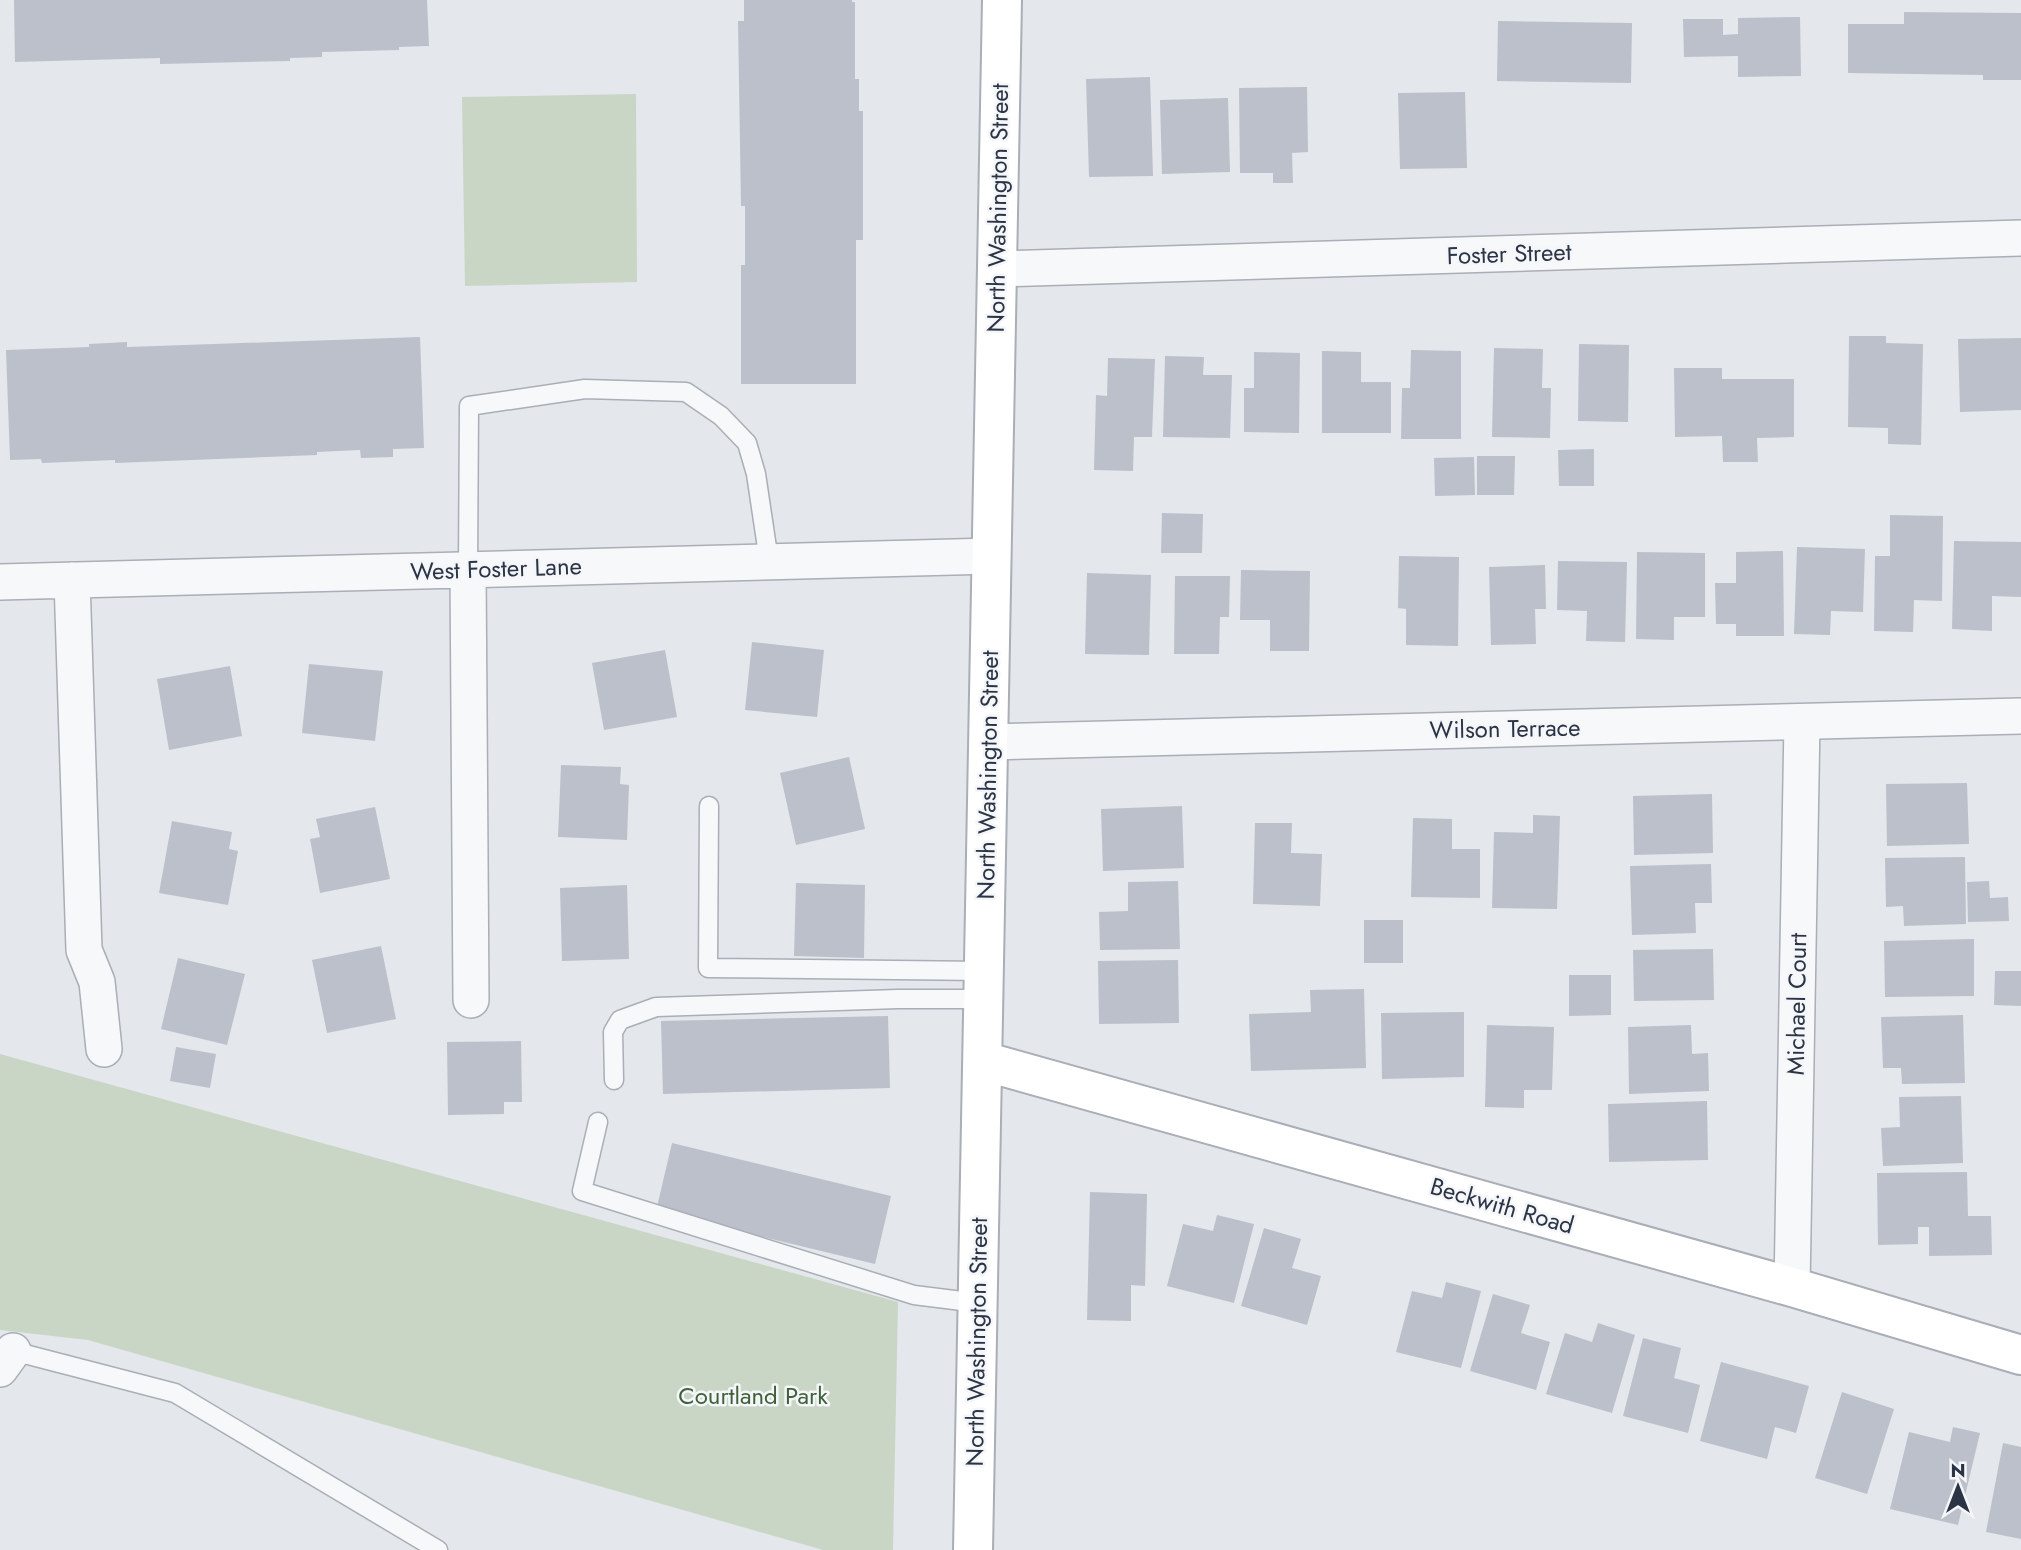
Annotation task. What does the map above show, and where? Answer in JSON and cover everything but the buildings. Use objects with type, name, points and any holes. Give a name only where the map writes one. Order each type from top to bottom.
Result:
[{"type":"street","name":"North Washington Street","points":[[973,1550],[1002,0]]},
{"type":"street","name":"Foster Street","points":[[997,269],[2021,238]]},
{"type":"street","name":"West Foster Lane","points":[[0,582],[992,556]]},
{"type":"street","points":[[468,569],[471,1000]]},
{"type":"street","points":[[72,580],[84,950],[97,982],[104,1049]]},
{"type":"street","name":"Wilson Terrace","points":[[988,742],[2021,716]]},
{"type":"street","name":"Michael Court","points":[[1792,1287],[1802,722]]},
{"type":"street","name":"Beckwith Road","points":[[982,1061],[1792,1287],[2021,1355]]},
{"type":"lane","points":[[468,569],[469,406],[584,389],[687,392],[721,416],[747,443],[756,474],[769,561]]},
{"type":"lane","points":[[709,806],[708,968],[984,985]]},
{"type":"lane","points":[[614,1080],[613,1032],[620,1020],[656,1007],[898,999],[984,985]]},
{"type":"lane","points":[[598,1122],[582,1191],[914,1295],[978,1303]]},
{"type":"lane","points":[[6,1360],[175,1393],[438,1550]]},
{"type":"green space","points":[[636,94],[637,282],[465,286],[462,97]]},
{"type":"green space","name":"Courtland Park","points":[[0,1054],[898,1302],[893,1550],[823,1550],[88,1340],[0,1330]]}]
